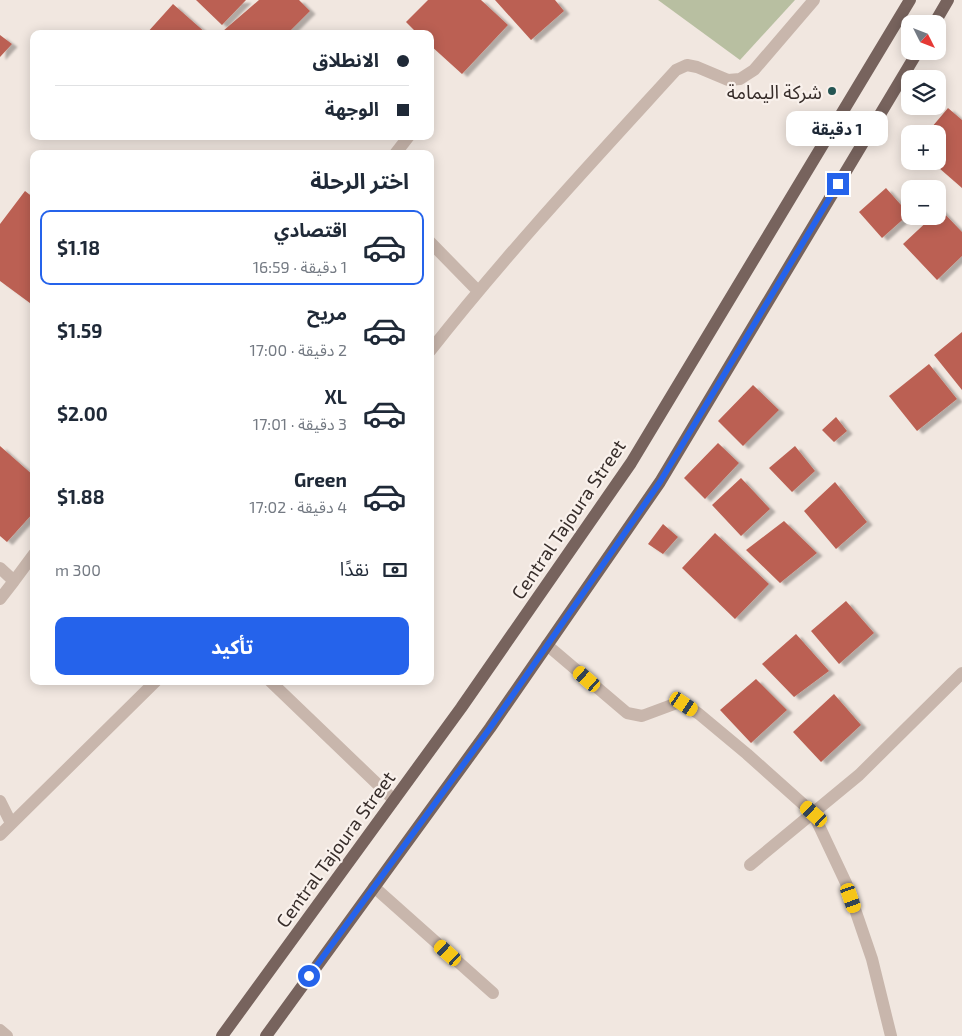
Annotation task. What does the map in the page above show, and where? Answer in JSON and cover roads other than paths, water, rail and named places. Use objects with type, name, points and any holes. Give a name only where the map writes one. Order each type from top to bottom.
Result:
[{"type":"main road","name":"Central Tajoura Street","points":[[222,1036],[461,708],[631,463],[910,0]]},
{"type":"main road","points":[[939,15],[948,0]]},
{"type":"main road","points":[[266,1036],[490,728],[660,482],[913,60]]},
{"type":"street","points":[[434,346],[477,290],[579,175],[676,70],[687,65],[728,80],[740,79],[754,70],[814,0]]},
{"type":"street","points":[[398,150],[406,140]]},
{"type":"street","points":[[434,246],[477,290]]},
{"type":"street","points":[[0,599],[30,559]]},
{"type":"street","points":[[0,568],[14,580]]},
{"type":"street","points":[[547,645],[626,713],[642,716],[677,703],[684,704],[747,754],[814,814],[846,882],[872,959],[891,1036]]},
{"type":"street","points":[[750,865],[859,775],[960,679]]},
{"type":"street","points":[[0,835],[152,685]]},
{"type":"street","points":[[274,685],[394,800]]},
{"type":"street","points":[[0,801],[12,824]]},
{"type":"street","points":[[374,887],[493,993]]},
{"type":"street","points":[[0,1030],[7,1036]]},
{"type":"place","name":"شركة اليمامة","points":[[832,91]]}]
